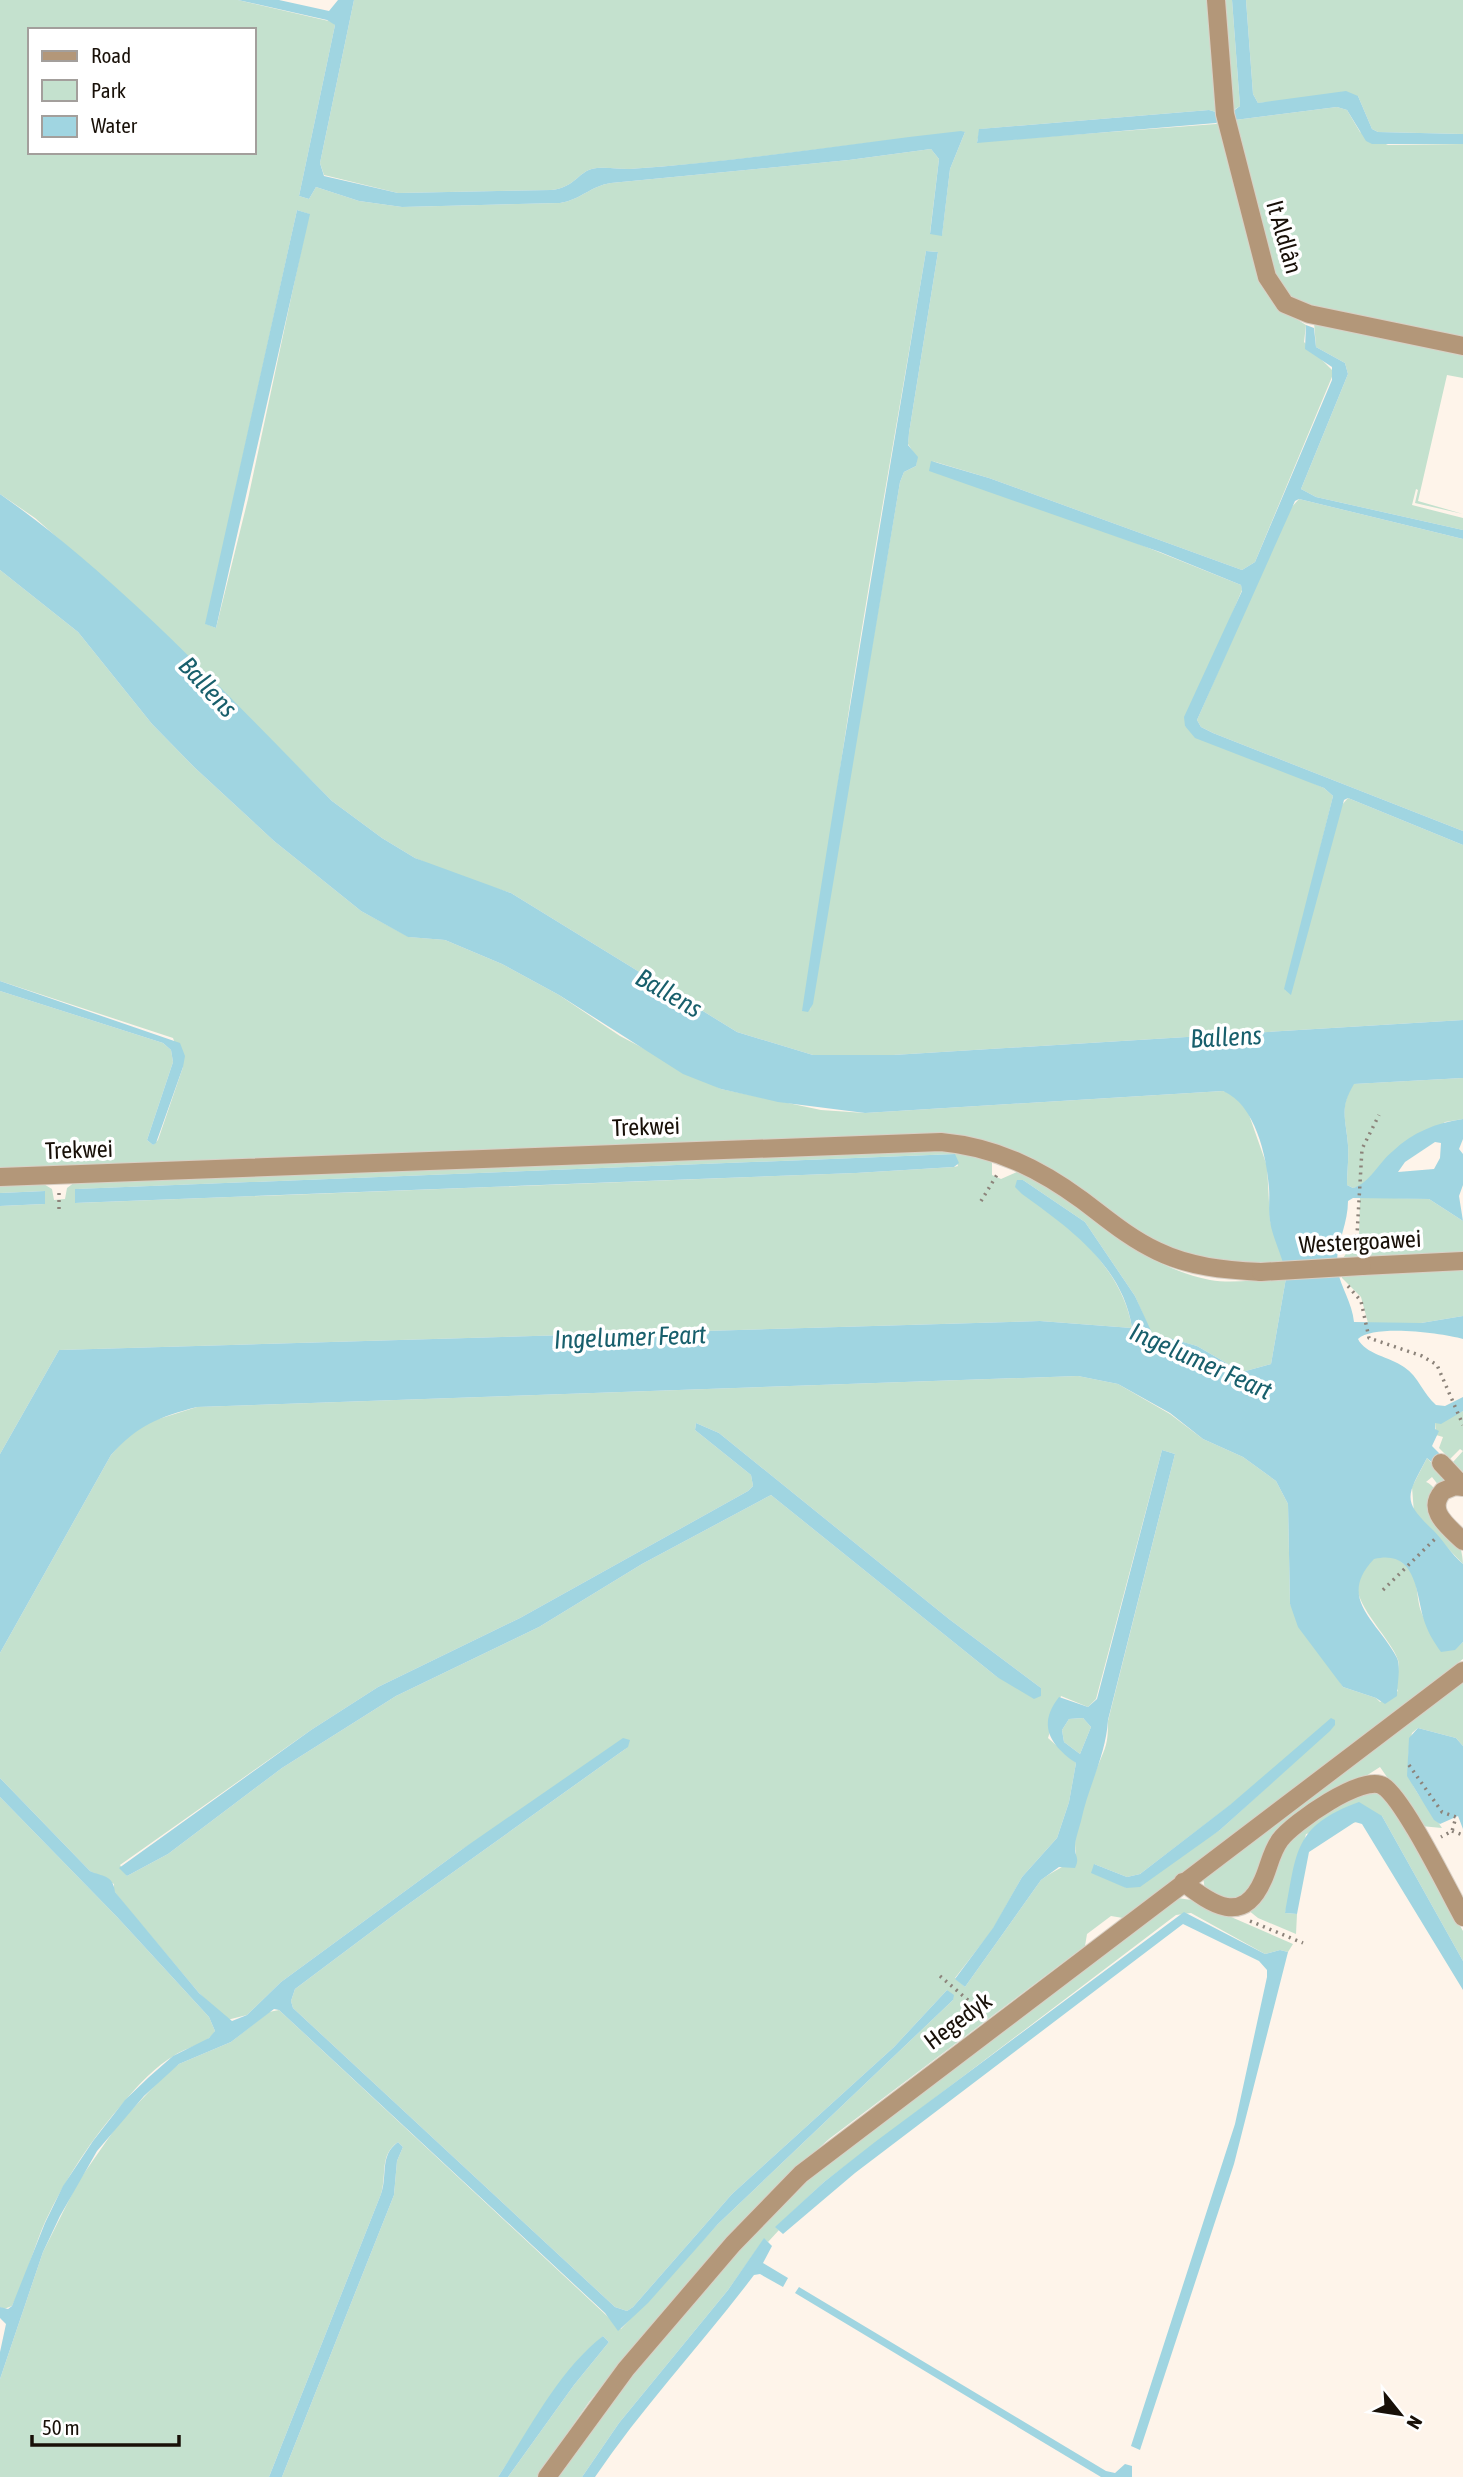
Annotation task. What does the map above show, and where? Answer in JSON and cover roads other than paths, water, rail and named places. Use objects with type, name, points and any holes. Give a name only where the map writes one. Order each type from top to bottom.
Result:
[{"type":"street","name":"It Aldlân","points":[[1216,0],[1225,114],[1267,277],[1278,297],[1309,314],[1463,346]]},
{"type":"street","name":"Trekwei","points":[[0,1177],[941,1142],[982,1148],[1025,1164],[1141,1243],[1177,1260],[1216,1269],[1261,1272]]},
{"type":"street","name":"Westergoawei","points":[[1261,1272],[1463,1261]]},
{"type":"street","points":[[1440,1463],[1458,1481],[1460,1487],[1443,1491],[1435,1508],[1437,1515],[1463,1541]]},
{"type":"street","name":"Hegedyk","points":[[547,2477],[626,2369],[778,2195],[826,2152],[1463,1671]]},
{"type":"street","points":[[1183,1882],[1215,1905],[1227,1908],[1246,1903],[1254,1895],[1283,1836],[1350,1788],[1369,1782],[1383,1785],[1391,1794],[1463,1917]]},
{"type":"water","points":[[238,0],[279,0],[329,11],[338,0],[354,0],[320,163],[324,176],[398,193],[551,190],[566,186],[591,169],[597,168],[629,169],[712,162],[961,131],[965,132],[950,169],[942,236],[930,234],[939,159],[931,149],[849,160],[611,183],[560,203],[402,207],[359,201],[316,187],[309,199],[299,196],[335,25],[327,20]]},
{"type":"water","points":[[1232,0],[1246,0],[1253,94],[1258,103],[1346,91],[1358,96],[1372,129],[1378,132],[1463,134],[1463,144],[1372,144],[1366,141],[1347,110],[1337,107],[1235,120],[1232,112],[1240,106]]},
{"type":"water","points":[[1209,110],[1216,112],[1221,120],[1216,123],[977,143],[979,129]]},
{"type":"water","points":[[297,210],[310,214],[216,628],[205,624]]},
{"type":"water","points":[[926,251],[938,252],[909,433],[908,445],[918,457],[916,466],[904,472],[900,482],[813,1004],[808,1012],[802,1011]]},
{"type":"water","points":[[1306,325],[1314,328],[1316,347],[1345,363],[1348,374],[1301,489],[1316,497],[1463,530],[1463,539],[1299,499],[1295,501],[1197,720],[1201,727],[1213,733],[1463,831],[1463,845],[1348,798],[1344,800],[1291,995],[1284,989],[1333,796],[1324,788],[1195,738],[1185,726],[1184,717],[1242,591],[1241,585],[1160,552],[929,471],[931,461],[989,478],[1242,570],[1255,562],[1332,380],[1332,367],[1305,349]]},
{"type":"water","points":[[0,494],[44,527],[131,601],[332,801],[382,838],[415,858],[511,893],[737,1032],[813,1055],[893,1055],[1463,1020],[1463,1078],[1354,1084],[1346,1100],[1345,1114],[1347,1185],[1353,1188],[1364,1182],[1401,1144],[1434,1126],[1463,1119],[1463,1139],[1459,1149],[1463,1154],[1463,1185],[1459,1196],[1463,1221],[1429,1199],[1353,1198],[1348,1201],[1337,1268],[1354,1322],[1421,1323],[1463,1316],[1463,1339],[1425,1332],[1393,1331],[1366,1334],[1358,1339],[1366,1348],[1409,1371],[1436,1405],[1445,1406],[1463,1397],[1463,1411],[1441,1424],[1435,1423],[1435,1429],[1439,1431],[1432,1446],[1445,1459],[1437,1467],[1427,1458],[1410,1497],[1423,1520],[1463,1564],[1463,1642],[1455,1650],[1441,1652],[1426,1627],[1415,1584],[1406,1566],[1398,1560],[1374,1559],[1363,1573],[1359,1586],[1360,1598],[1364,1610],[1397,1658],[1397,1696],[1385,1704],[1376,1698],[1343,1687],[1298,1627],[1290,1604],[1288,1504],[1276,1481],[1243,1457],[1203,1439],[1170,1413],[1118,1384],[1078,1376],[197,1407],[171,1414],[140,1429],[111,1455],[0,1653],[0,1454],[59,1350],[1040,1321],[1132,1328],[1127,1306],[1106,1267],[1075,1235],[1022,1194],[1015,1187],[1017,1180],[1023,1180],[1085,1222],[1135,1296],[1152,1333],[1197,1346],[1242,1372],[1271,1364],[1286,1278],[1270,1221],[1268,1175],[1262,1147],[1243,1107],[1223,1091],[865,1113],[778,1102],[721,1089],[683,1074],[559,995],[502,964],[445,940],[408,937],[361,911],[274,841],[194,767],[152,724],[78,632],[0,570]],"holes":[[[1435,1142],[1441,1143],[1440,1158],[1434,1169],[1398,1172],[1405,1162]]]},
{"type":"water","points":[[0,981],[180,1043],[185,1056],[183,1067],[156,1143],[153,1145],[147,1140],[173,1062],[171,1050],[163,1043],[0,991]]},
{"type":"water","points":[[955,1154],[959,1163],[954,1167],[856,1173],[75,1203],[75,1189]]},
{"type":"water","points":[[45,1191],[45,1204],[0,1206],[0,1193]]},
{"type":"water","points":[[696,1423],[719,1433],[949,1619],[1041,1688],[1041,1696],[1034,1699],[997,1677],[771,1495],[642,1564],[539,1627],[396,1696],[282,1768],[168,1854],[127,1876],[119,1868],[311,1730],[378,1687],[520,1618],[748,1491],[753,1486],[751,1475],[695,1430]]},
{"type":"water","points":[[1162,1450],[1175,1454],[1108,1720],[1104,1746],[1076,1838],[1075,1868],[1059,1867],[1041,1880],[965,1987],[955,1979],[993,1928],[1022,1877],[1057,1838],[1069,1802],[1076,1763],[1053,1742],[1048,1725],[1052,1707],[1059,1697],[1088,1707],[1097,1699]],"holes":[[[1083,1718],[1091,1727],[1080,1754],[1064,1742],[1062,1730],[1069,1719]]]},
{"type":"water","points":[[1331,1718],[1335,1720],[1335,1725],[1330,1731],[1220,1830],[1140,1887],[1126,1888],[1091,1873],[1094,1864],[1127,1877],[1140,1874],[1231,1804]]},
{"type":"water","points":[[1418,1728],[1456,1738],[1463,1746],[1463,1829],[1458,1816],[1440,1824],[1434,1820],[1407,1776],[1409,1738]]},
{"type":"water","points":[[623,1738],[630,1740],[628,1747],[295,1989],[291,2001],[293,2008],[615,2307],[627,2311],[633,2307],[732,2194],[894,2047],[947,1990],[954,1995],[953,2000],[718,2224],[648,2303],[618,2331],[605,2313],[279,2010],[274,2009],[231,2042],[179,2064],[144,2096],[97,2151],[43,2252],[0,2379],[0,2352],[6,2324],[0,2318],[0,2307],[8,2309],[12,2306],[63,2186],[125,2100],[173,2056],[209,2038],[215,2031],[209,2017],[118,1918],[0,1797],[0,1778],[90,1871],[112,1882],[115,1892],[199,1993],[232,2021],[247,2015],[281,1982],[461,1850]]},
{"type":"water","points":[[1359,1802],[1382,1816],[1463,1961],[1463,1990],[1362,1824],[1355,1822],[1309,1852],[1297,1914],[1285,1913],[1296,1857],[1310,1832],[1337,1811]]},
{"type":"water","points":[[1184,1912],[1265,1954],[1280,1950],[1288,1952],[1234,2164],[1140,2450],[1131,2446],[1235,2124],[1267,1977],[1267,1970],[1259,1961],[1183,1924],[855,2173],[783,2234],[775,2227],[824,2182],[875,2142]]},
{"type":"water","points":[[398,2142],[403,2147],[397,2161],[394,2195],[282,2477],[269,2477],[381,2194],[388,2153]]},
{"type":"water","points":[[764,2238],[772,2246],[763,2263],[788,2278],[783,2287],[760,2274],[754,2275],[633,2425],[595,2477],[582,2477],[619,2423],[728,2290]]},
{"type":"water","points":[[799,2287],[1106,2471],[1115,2473],[1125,2464],[1132,2466],[1132,2477],[1101,2477],[795,2293]]},
{"type":"water","points":[[603,2336],[609,2342],[574,2385],[508,2477],[498,2477],[558,2384]]},
{"type":"water label","name":"Ballens","points":[[208,687]]},
{"type":"water label","name":"Ballens","points":[[669,993]]},
{"type":"water label","name":"Ballens","points":[[1226,1037]]},
{"type":"water label","name":"Ingelumer Feart","points":[[630,1337]]},
{"type":"water label","name":"Ingelumer Feart","points":[[1201,1361]]}]
